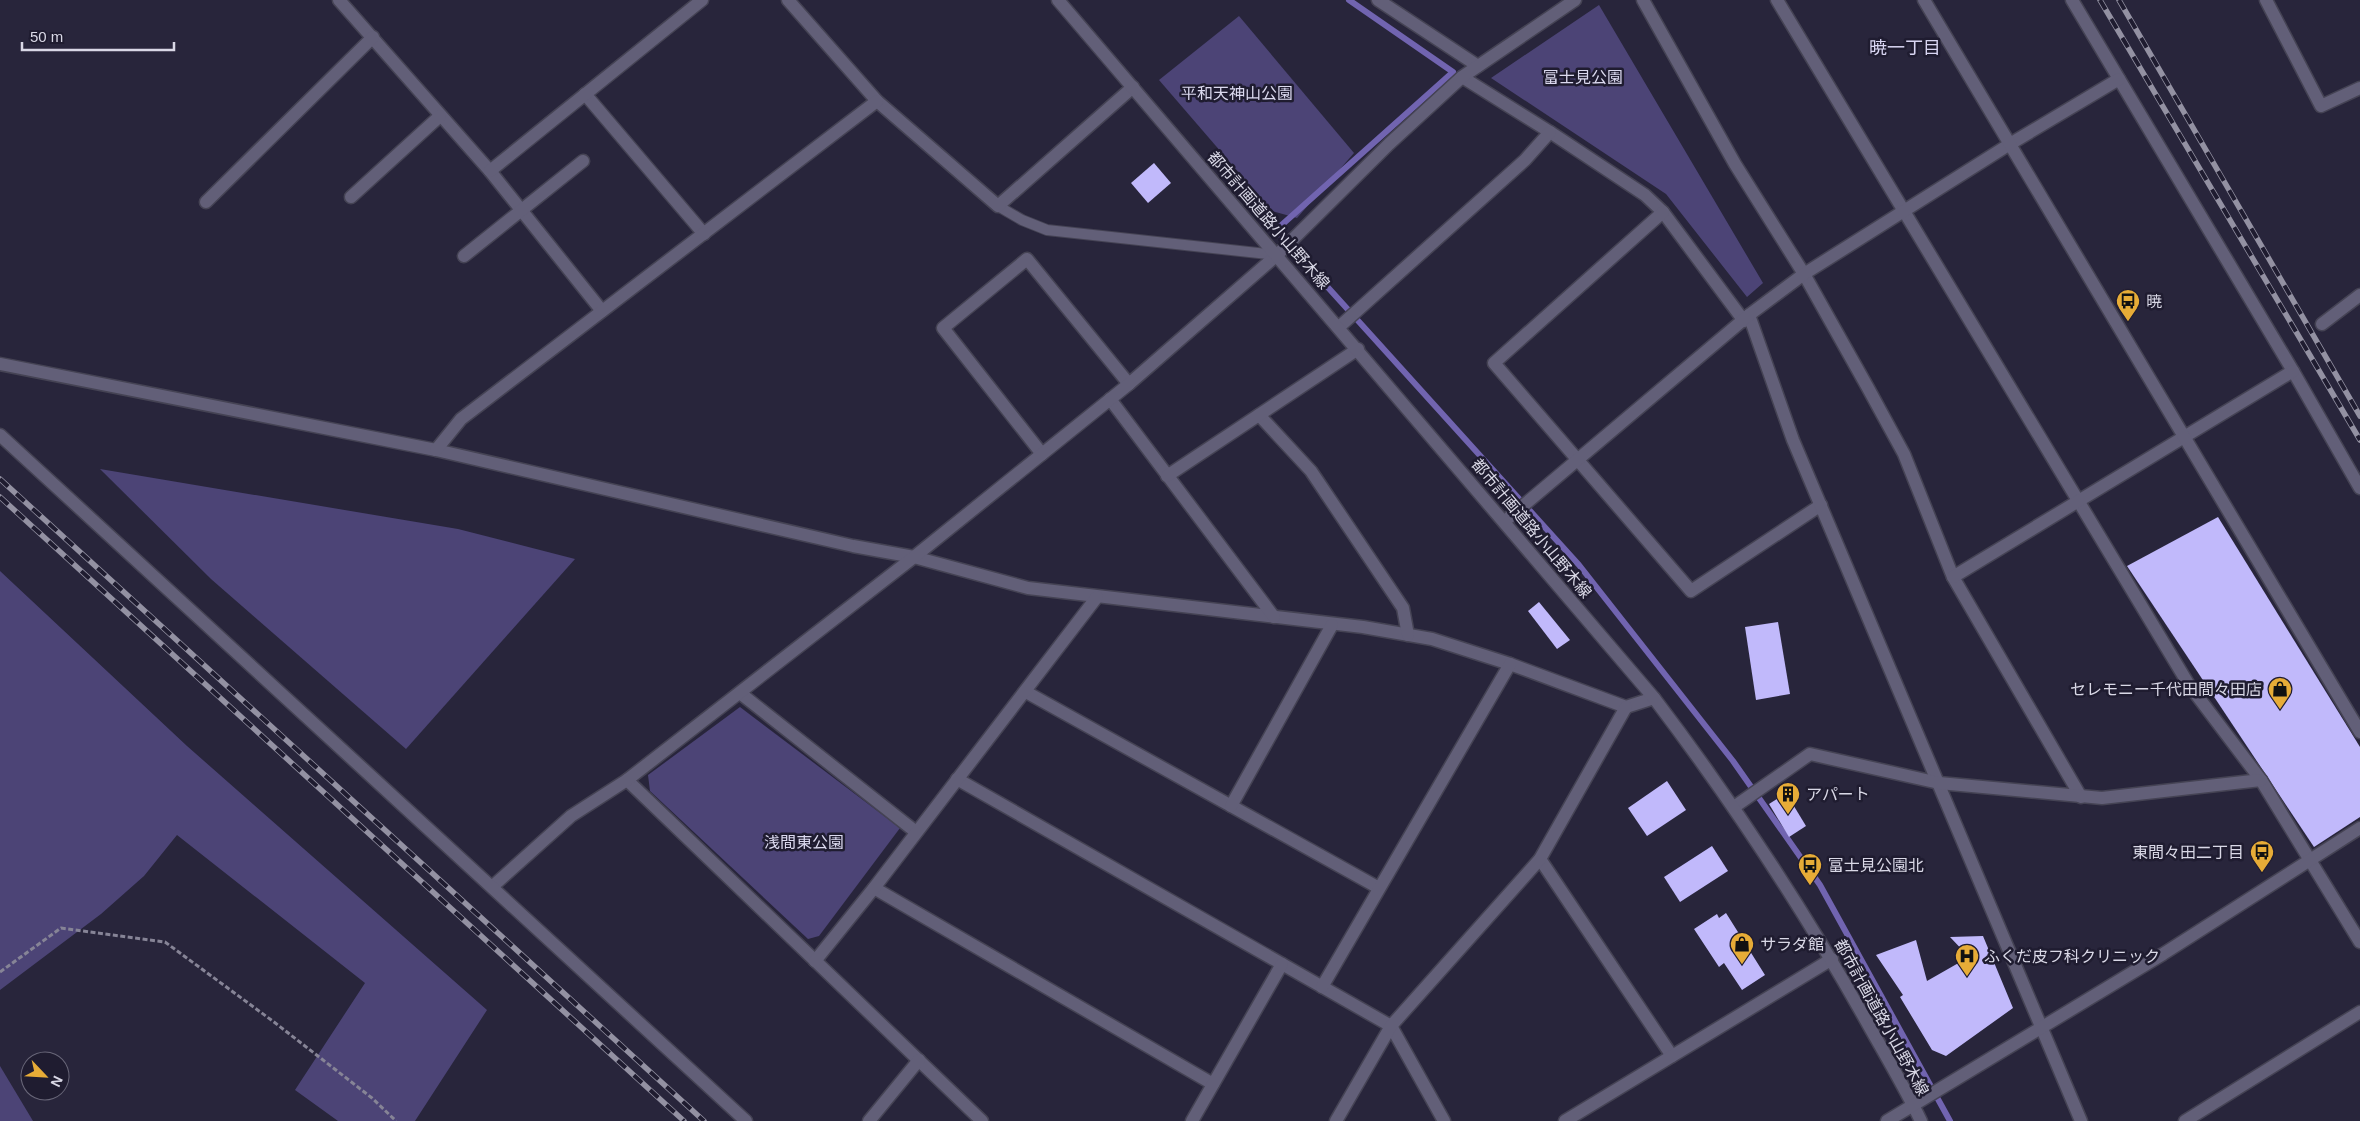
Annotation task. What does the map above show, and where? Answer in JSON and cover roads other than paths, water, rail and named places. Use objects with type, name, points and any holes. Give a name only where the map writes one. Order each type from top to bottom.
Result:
[{"type":"street","points":[[339,0],[523,210],[602,311]]},
{"type":"street","points":[[490,171],[702,0]]},
{"type":"street","points":[[788,0],[877,101],[998,206],[1133,87]]},
{"type":"street","name":"都市計画道路小山野木線","points":[[1058,0],[1358,349],[1654,698],[1734,807],[1783,879],[1832,959],[1921,1121]]},
{"type":"street","points":[[1378,0],[1478,66]]},
{"type":"street","points":[[493,886],[571,816],[627,780],[740,693],[914,558],[1110,400],[1277,255],[1389,144],[1462,78],[1575,0]]},
{"type":"street","points":[[1643,0],[1735,164],[1804,274],[1904,454],[1953,577],[2081,796]]},
{"type":"street","points":[[1777,0],[2189,685],[2262,780],[2360,942]]},
{"type":"street","points":[[1924,0],[2360,732]]},
{"type":"street","points":[[2072,0],[2293,371],[2360,488]]},
{"type":"street","points":[[2266,0],[2321,106],[2360,88]]},
{"type":"street","points":[[206,202],[373,37]]},
{"type":"street","points":[[1462,78],[1550,132],[1645,195],[1662,212],[1746,318],[1793,440],[2081,1121]]},
{"type":"street","points":[[1505,522],[1746,318],[1804,274],[2010,144],[2119,79]]},
{"type":"street","points":[[585,94],[704,234]]},
{"type":"street","points":[[436,450],[461,419],[877,101]]},
{"type":"street","points":[[351,197],[440,116]]},
{"type":"street","points":[[1339,327],[1525,160],[1550,132]]},
{"type":"street","points":[[464,256],[583,161]]},
{"type":"street","points":[[1662,212],[1494,363],[1690,591],[1821,505]]},
{"type":"street","points":[[1042,454],[943,328],[1027,259],[1129,384]]},
{"type":"street","points":[[2322,324],[2360,295]]},
{"type":"street","points":[[1168,476],[1358,349]]},
{"type":"street","points":[[0,364],[436,450],[853,546],[914,558],[1028,588],[1274,617],[1432,639],[1510,664],[1626,707],[1654,698]]},
{"type":"street","points":[[1953,577],[2184,439],[2293,371]]},
{"type":"street","points":[[1110,400],[1274,617]]},
{"type":"street","points":[[1259,415],[1311,471],[1404,608],[1408,635]]},
{"type":"street","points":[[0,435],[493,886],[746,1121]]},
{"type":"street","points":[[815,961],[1026,692],[1097,597]]},
{"type":"street","points":[[1230,806],[1332,625]]},
{"type":"street","points":[[1322,987],[1510,664]]},
{"type":"street","points":[[1026,692],[1379,888]]},
{"type":"street","points":[[740,693],[916,832]]},
{"type":"street","points":[[1336,1121],[1391,1026],[1540,859],[1626,707]]},
{"type":"street","points":[[1734,807],[1810,754],[1939,783],[2102,798],[2262,780]]},
{"type":"street","points":[[958,779],[1391,1026],[1444,1121]]},
{"type":"street","points":[[627,780],[982,1121]]},
{"type":"street","points":[[1887,1121],[2041,1028],[2360,828]]},
{"type":"street","points":[[1540,859],[1672,1056]]},
{"type":"street","points":[[874,888],[1213,1084]]},
{"type":"street","points":[[1565,1121],[1832,959]]},
{"type":"street","points":[[1192,1121],[1282,964]]},
{"type":"street","points":[[2185,1121],[2360,1012]]},
{"type":"street","points":[[869,1121],[919,1060]]},
{"type":"lane","points":[[998,206],[1022,220],[1054,231],[1277,255]]},
{"type":"waterway","points":[[1349,0],[1453,72],[1276,230],[1579,565],[1733,761],[1820,885],[1950,1121]]},
{"type":"railway","points":[[2100,0],[2360,440]]},
{"type":"railway","points":[[2119,0],[2360,416]]},
{"type":"railway","points":[[0,479],[704,1121]]},
{"type":"railway","points":[[0,497],[684,1121]]},
{"type":"place","name":"暁","points":[[2128,322]]},
{"type":"place","name":"セレモニー千代田間々田店","points":[[2280,710]]},
{"type":"place","name":"アパート","points":[[1788,815]]},
{"type":"place","name":"東間々田二丁目","points":[[2262,873]]},
{"type":"place","name":"富士見公園北","points":[[1810,886]]},
{"type":"place","name":"サラダ館","points":[[1742,965]]},
{"type":"place","name":"ふくだ皮フ科クリニック","points":[[1967,977]]},
{"type":"district","name":"暁一丁目","points":[[1905,48]]},
{"type":"park label","name":"富士見公園","points":[[1583,77]]},
{"type":"park label","name":"平和天神山公園","points":[[1237,93]]},
{"type":"park label","name":"浅間東公園","points":[[804,842]]}]
